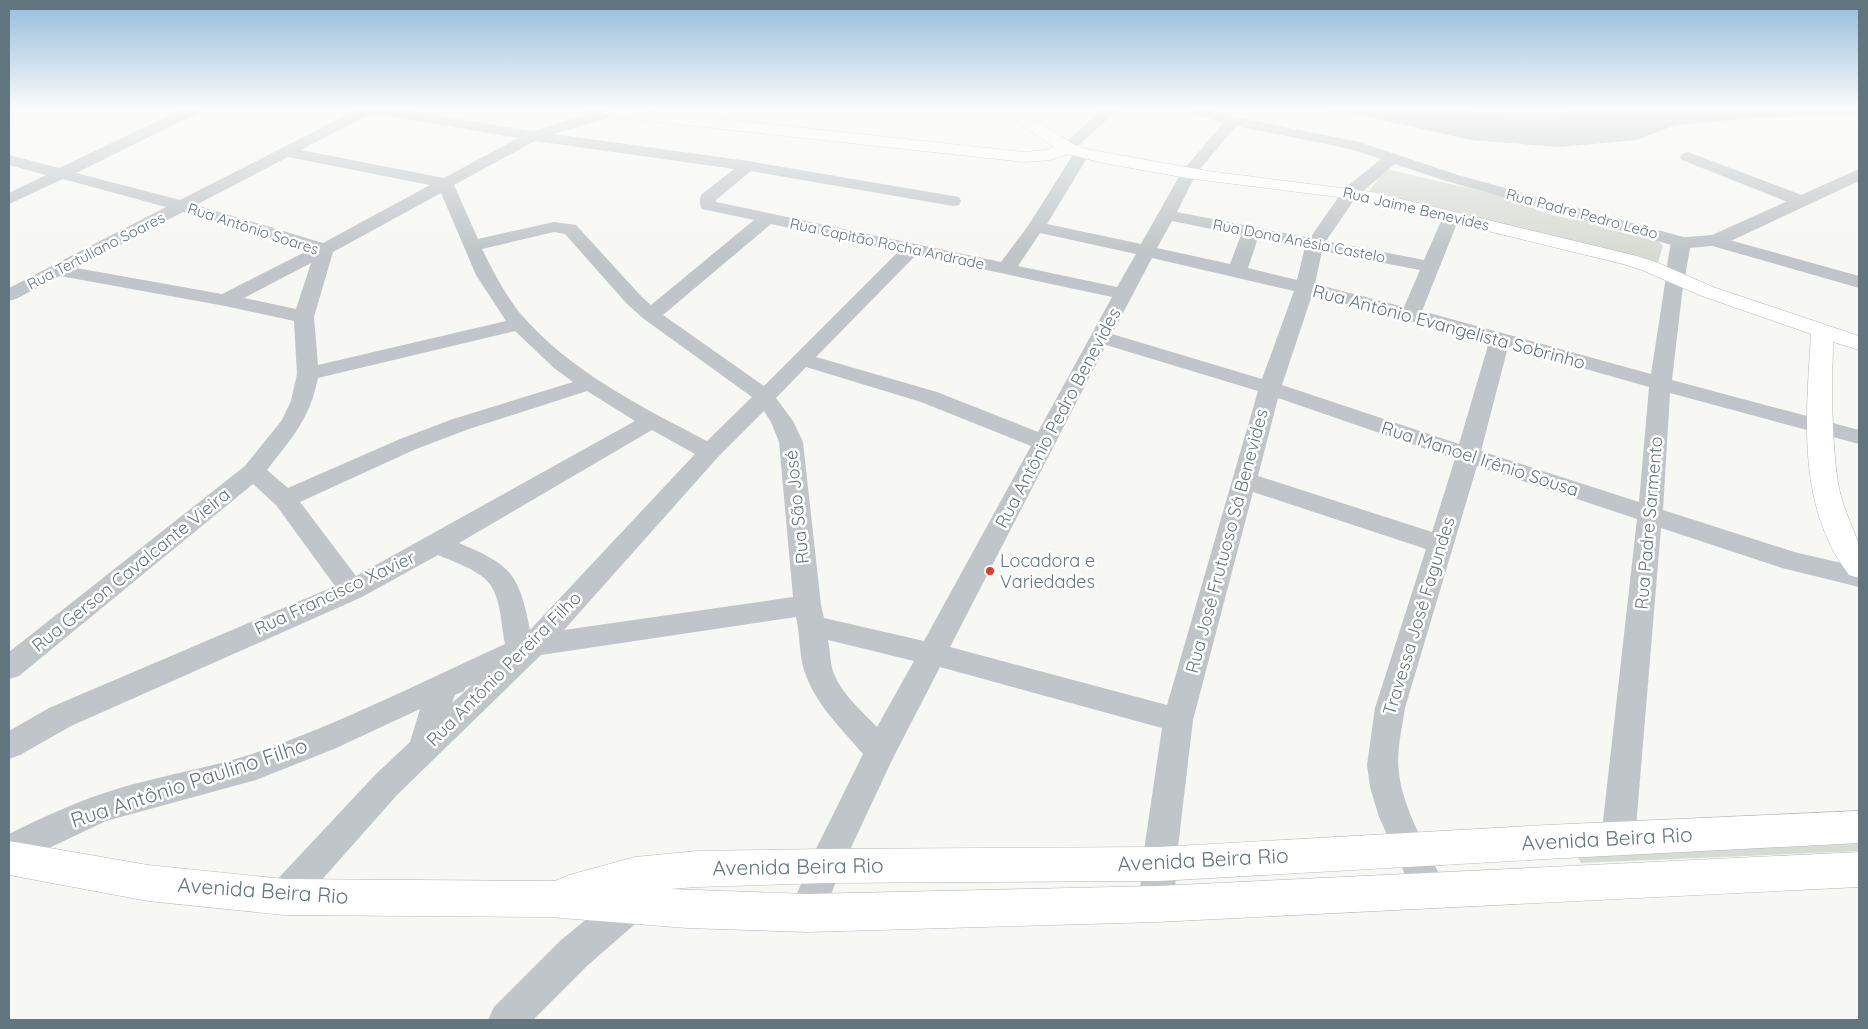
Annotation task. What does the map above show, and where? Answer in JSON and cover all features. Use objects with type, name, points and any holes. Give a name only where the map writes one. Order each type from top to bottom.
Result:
[{"type":"main road","name":"Rua Jaime Benevides","points":[[1109,157],[1189,173],[1248,182],[1350,193],[1630,260],[1706,291],[1859,343]]},
{"type":"main road","points":[[1822,331],[1820,428],[1832,514],[1841,538],[1859,568]]},
{"type":"main road","name":"Avenida Beira Rio","points":[[549,899],[635,876],[697,869],[825,866],[1159,864],[1408,849],[1859,827]]},
{"type":"main road","points":[[1547,842],[1570,884]]},
{"type":"main road","name":"Avenida Beira Rio","points":[[9,858],[148,883],[284,897],[549,899],[687,909],[807,913],[1157,904],[1859,869]]},
{"type":"street","points":[[9,199],[96,157]]},
{"type":"street","name":"Rua Tertuliano Soares","points":[[9,295],[277,157]]},
{"type":"street","points":[[313,157],[445,183]]},
{"type":"street","points":[[225,300],[325,249],[494,157]]},
{"type":"street","points":[[684,157],[748,166],[953,201]]},
{"type":"street","points":[[1006,269],[1036,227],[1071,157]]},
{"type":"street","name":"Rua Antônio Pedro Benevides","points":[[807,913],[825,866],[880,752],[1123,294],[1168,215],[1189,173],[1202,157]]},
{"type":"street","points":[[1350,193],[1394,157]]},
{"type":"street","name":"Rua Padre Pedro Leão","points":[[1394,157],[1460,180],[1681,242]]},
{"type":"street","points":[[1688,157],[1801,202]]},
{"type":"street","name":"Rua Antônio Soares","points":[[9,160],[59,175],[182,206],[325,249],[304,317],[308,374],[302,401],[292,422],[253,471]]},
{"type":"street","name":"Rua Capitão Rocha Andrade","points":[[748,166],[708,198],[708,205],[766,219],[1123,294]]},
{"type":"street","points":[[1716,241],[1859,174]]},
{"type":"street","points":[[445,183],[492,287],[520,324],[540,345],[588,384],[710,452]]},
{"type":"street","name":"Rua José Frutuoso Sá Benevides","points":[[1157,904],[1159,864],[1178,720],[1270,388],[1304,289],[1315,243],[1350,193]]},
{"type":"street","name":"Rua Dona Anésia Castelo","points":[[1168,215],[1431,267]]},
{"type":"street","points":[[1411,314],[1451,216]]},
{"type":"street","points":[[651,315],[766,219]]},
{"type":"street","name":"Rua São José","points":[[473,246],[554,227],[570,230],[634,300],[651,315],[764,396],[782,421],[791,442],[810,615],[818,668],[824,684],[834,700],[880,752]]},
{"type":"street","name":"Rua Antônio Evangelista Sobrinho","points":[[1036,227],[1147,250],[1411,314],[1660,385],[1859,437]]},
{"type":"street","points":[[1237,272],[1251,231]]},
{"type":"street","points":[[1681,242],[1716,241],[1859,282]]},
{"type":"street","name":"Rua Padre Sarmento","points":[[1618,839],[1650,515],[1660,385],[1681,242]]},
{"type":"street","points":[[764,396],[912,249]]},
{"type":"street","points":[[59,270],[225,300],[304,317]]},
{"type":"street","points":[[308,374],[520,324]]},
{"type":"street","name":"Rua Manoel Irênio Sousa","points":[[1101,337],[1270,388],[1791,561],[1859,577]]},
{"type":"street","name":"Travessa José Fagundes","points":[[1429,889],[1408,849],[1392,804],[1383,774],[1384,747],[1390,708],[1468,455],[1500,340]]},
{"type":"street","points":[[801,359],[929,398],[1045,443]]},
{"type":"street","points":[[284,498],[452,427],[588,384]]},
{"type":"street","name":"Rua Antônio Pereira Filho","points":[[284,897],[361,812],[424,747],[527,647],[764,396]]},
{"type":"street","name":"Rua Francisco Xavier","points":[[9,746],[60,717],[352,590],[437,544],[652,421]]},
{"type":"street","points":[[253,471],[284,498],[352,590]]},
{"type":"street","name":"Rua Gerson Cavalcante Vieira","points":[[9,668],[253,471]]},
{"type":"street","points":[[1244,480],[1440,544]]},
{"type":"street","points":[[437,544],[497,574],[506,587],[527,647],[810,615],[933,654],[1178,720]]},
{"type":"street","name":"Rua Antônio Paulino Filho","points":[[9,850],[57,826],[104,808],[210,781],[309,745],[527,647]]},
{"type":"street","points":[[424,747],[443,684],[494,681]]},
{"type":"street","points":[[507,1020],[574,953],[631,905]]},
{"type":"shaded area","points":[[1390,170],[1515,199],[1544,213],[1589,221],[1606,229],[1657,240],[1663,246],[1658,262],[1650,263],[1369,191],[1384,171]]},
{"type":"shaded area","points":[[1859,840],[1859,851],[1581,863],[1575,852]]},
{"type":"place","name":"Locadora e Variedades","points":[[990,571]]}]
